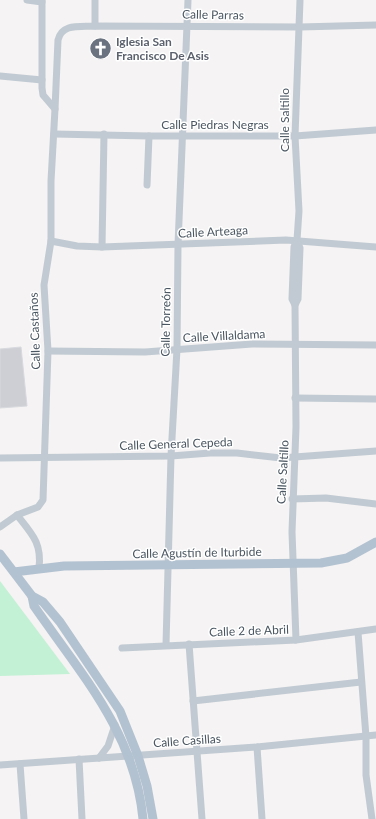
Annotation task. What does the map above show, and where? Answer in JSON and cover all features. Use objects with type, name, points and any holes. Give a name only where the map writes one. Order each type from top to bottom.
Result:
[{"type":"main road","name":"Calle Agustín de Iturbide","points":[[14,572],[64,566],[293,564],[335,562],[347,558],[376,542]]},
{"type":"main road","points":[[0,554],[32,596],[43,602],[60,622],[93,668],[120,711],[138,756],[147,786],[153,819]]},
{"type":"main road","points":[[32,596],[34,606],[85,677],[115,725],[139,787],[143,819]]},
{"type":"street","points":[[27,0],[42,1],[43,95],[55,110]]},
{"type":"street","points":[[95,26],[96,0]]},
{"type":"street","name":"Calle Torreón","points":[[166,645],[171,456],[177,349],[178,245],[188,0]]},
{"type":"street","name":"Calle Saltillo","points":[[296,640],[292,499],[296,427],[294,345],[295,305],[292,299],[294,247],[298,240],[299,211],[294,136],[300,0]]},
{"type":"street","name":"Calle Parras","points":[[58,40],[60,33],[64,29],[95,26],[300,27],[376,25]]},
{"type":"street","name":"Calle Castaños","points":[[0,527],[17,516],[38,507],[43,500],[48,351],[44,285],[52,241],[51,181],[58,40]]},
{"type":"street","points":[[0,76],[42,80]]},
{"type":"street","name":"Calle Piedras Negras","points":[[54,134],[149,136],[294,136],[376,130]]},
{"type":"street","points":[[102,247],[104,134]]},
{"type":"street","points":[[147,185],[149,136]]},
{"type":"street","name":"Calle Arteaga","points":[[52,241],[77,246],[102,247],[298,240],[376,247]]},
{"type":"street","name":"Calle Villaldama","points":[[48,351],[145,352],[252,344],[376,344]]},
{"type":"street","points":[[295,398],[376,399]]},
{"type":"street","name":"Calle General Cepeda","points":[[0,458],[171,456],[210,453],[237,453],[269,457],[376,451]]},
{"type":"street","points":[[292,499],[326,498],[376,504]]},
{"type":"street","points":[[17,516],[37,543],[40,560],[38,568]]},
{"type":"street","name":"Calle 2 de Abril","points":[[122,648],[296,640],[376,629]]},
{"type":"street","points":[[358,632],[366,737],[366,775],[372,819]]},
{"type":"street","points":[[188,644],[202,819]]},
{"type":"street","points":[[193,701],[361,682]]},
{"type":"street","points":[[99,758],[108,746],[115,725]]},
{"type":"street","name":"Calle Casillas","points":[[0,765],[257,747],[376,735]]},
{"type":"street","points":[[257,747],[262,819]]},
{"type":"street","points":[[79,760],[82,819]]},
{"type":"street","points":[[20,764],[24,819]]},
{"type":"green space","points":[[0,581],[70,674],[0,676]]},
{"type":"building","points":[[21,347],[27,406],[0,408],[0,349]]},
{"type":"place","name":"Iglesia San Francisco De Asis","points":[[100,49]]}]
